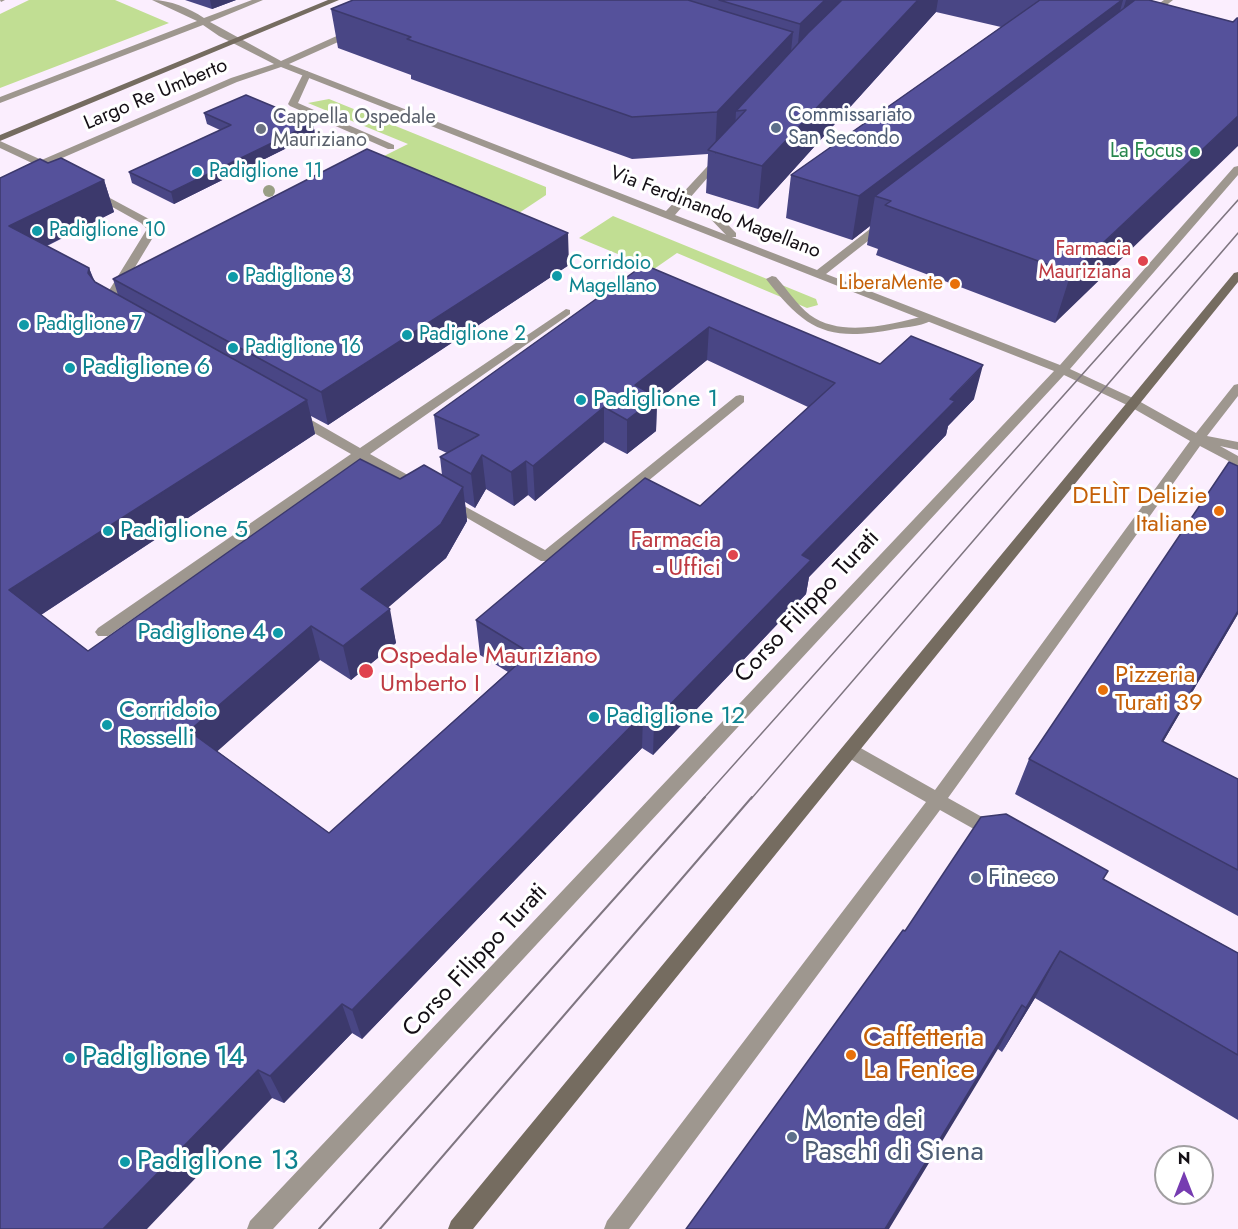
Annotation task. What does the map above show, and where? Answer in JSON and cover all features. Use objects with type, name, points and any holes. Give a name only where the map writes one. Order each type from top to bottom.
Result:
[{"type":"main road","points":[[236,41],[335,0]]},
{"type":"main road","name":"Largo Re Umberto","points":[[0,138],[236,41]]},
{"type":"main road","points":[[459,1229],[1238,274]]},
{"type":"street","name":"Largo Re Umberto","points":[[156,0],[191,13],[236,41],[281,64]]},
{"type":"street","points":[[206,22],[259,0]]},
{"type":"street","points":[[1136,25],[1169,0]]},
{"type":"street","name":"Largo Re Umberto","points":[[0,100],[206,22]]},
{"type":"street","points":[[281,64],[358,30]]},
{"type":"street","name":"Largo Re Umberto","points":[[0,182],[234,80],[281,64]]},
{"type":"street","name":"Via Ferdinando Magellano","points":[[281,64],[1062,370],[1133,403],[1198,438]]},
{"type":"street","points":[[307,74],[293,104],[391,147]]},
{"type":"street","points":[[0,144],[63,175]]},
{"type":"street","points":[[668,216],[730,147]]},
{"type":"street","name":"Corso Filippo Turati","points":[[258,1229],[1062,370],[1238,169]]},
{"type":"street","points":[[84,186],[145,220],[153,229],[108,305],[123,317]]},
{"type":"street","points":[[704,206],[732,235]]},
{"type":"street","points":[[818,275],[894,216]]},
{"type":"street","points":[[772,279],[809,320],[838,330],[888,328],[929,318]]},
{"type":"street","points":[[103,632],[566,312]]},
{"type":"street","points":[[615,1229],[937,800],[1198,438],[1238,388]]},
{"type":"street","points":[[289,413],[546,557],[740,399]]},
{"type":"street","points":[[1198,438],[1238,446]]},
{"type":"street","points":[[1198,438],[1238,462]]},
{"type":"street","points":[[851,751],[1009,841]]},
{"type":"green space","points":[[29,0],[115,0],[169,23],[0,88],[0,14]]},
{"type":"green space","points":[[329,99],[546,187],[546,195],[519,213],[384,156],[408,144],[308,103]]},
{"type":"green space","points":[[613,216],[816,299],[818,305],[807,308],[677,253],[654,269],[579,238]]},
{"type":"building","points":[[353,0],[688,0],[793,32],[717,112],[632,117],[407,39],[411,37],[331,9]]},
{"type":"building","points":[[719,0],[825,0],[800,24]]},
{"type":"building","points":[[842,0],[918,0],[762,166],[708,150],[746,110],[736,111]]},
{"type":"building","points":[[1040,0],[1122,0],[859,196],[791,175]]},
{"type":"building","points":[[1135,0],[1149,0],[1233,22],[1238,18],[1238,116],[1071,273],[885,205],[891,201],[875,196]]},
{"type":"building","points":[[246,95],[313,123],[171,192],[129,172],[231,125],[204,113]]},
{"type":"building","points":[[367,149],[568,233],[321,392],[113,279]]},
{"type":"building","points":[[61,158],[104,180],[9,226],[89,268],[88,273],[95,282],[307,400],[9,590],[88,651],[360,459],[400,479],[424,465],[463,487],[441,524],[361,589],[390,609],[343,646],[311,626],[189,731],[329,833],[530,653],[476,620],[645,478],[700,506],[835,383],[709,327],[635,385],[657,397],[627,420],[604,407],[533,466],[526,461],[511,472],[482,455],[471,474],[440,457],[479,435],[434,415],[638,269],[640,263],[880,364],[911,336],[983,365],[950,399],[955,401],[802,555],[811,560],[654,721],[643,714],[352,1010],[342,1004],[270,1076],[258,1070],[103,1229],[0,1229],[0,178],[40,159],[48,163]]},
{"type":"building","points":[[1229,462],[1238,466],[1238,611],[1162,741],[1238,779],[1238,870],[1029,759]]},
{"type":"building","points":[[1006,814],[1108,871],[1103,879],[1238,953],[1238,1055],[1060,951],[1026,1008],[1022,1005],[885,1229],[686,1229],[903,930],[905,931],[981,817]]},
{"type":"tram line","points":[[703,799],[1238,200]]},
{"type":"tram line","points":[[751,799],[1238,233]]},
{"type":"tram line","points":[[319,1229],[705,797]]},
{"type":"tram line","points":[[380,1229],[752,797]]},
{"type":"place","name":"Commissariato San Secondo","points":[[776,128]]},
{"type":"place","name":"Cappella Ospedale Mauriziano","points":[[261,129]]},
{"type":"place","name":"La Focus","points":[[1195,152]]},
{"type":"place","name":"Padiglione 11","points":[[197,172]]},
{"type":"place","name":"Padiglione 10","points":[[37,231]]},
{"type":"place","name":"Farmacia Mauriziana","points":[[1143,261]]},
{"type":"place","name":"Corridoio Magellano","points":[[557,276]]},
{"type":"place","name":"Padiglione 3","points":[[233,277]]},
{"type":"place","name":"LiberaMente","points":[[955,284]]},
{"type":"place","name":"Padiglione 7","points":[[24,325]]},
{"type":"place","name":"Padiglione 2","points":[[407,335]]},
{"type":"place","name":"Padiglione 16","points":[[233,348]]},
{"type":"place","name":"Padiglione 6","points":[[70,368]]},
{"type":"place","name":"Padiglione 1","points":[[581,400]]},
{"type":"place","name":"DELÌT Delizie Italiane","points":[[1219,511]]},
{"type":"place","name":"Padiglione 5","points":[[108,531]]},
{"type":"place","name":"Farmacia - Uffici","points":[[733,555]]},
{"type":"place","name":"Padiglione 4","points":[[278,633]]},
{"type":"place","name":"Ospedale Mauriziano Umberto I","points":[[366,671]]},
{"type":"place","name":"Pizzeria Turati 39","points":[[1103,690]]},
{"type":"place","name":"Padiglione 12","points":[[594,717]]},
{"type":"place","name":"Corridoio Rosselli","points":[[107,725]]},
{"type":"place","name":"Fineco","points":[[976,878]]},
{"type":"place","name":"Caffetteria La Fenice","points":[[851,1055]]},
{"type":"place","name":"Padiglione 14","points":[[70,1058]]},
{"type":"place","name":"Monte dei Paschi di Siena","points":[[792,1137]]},
{"type":"place","name":"Padiglione 13","points":[[125,1162]]}]
